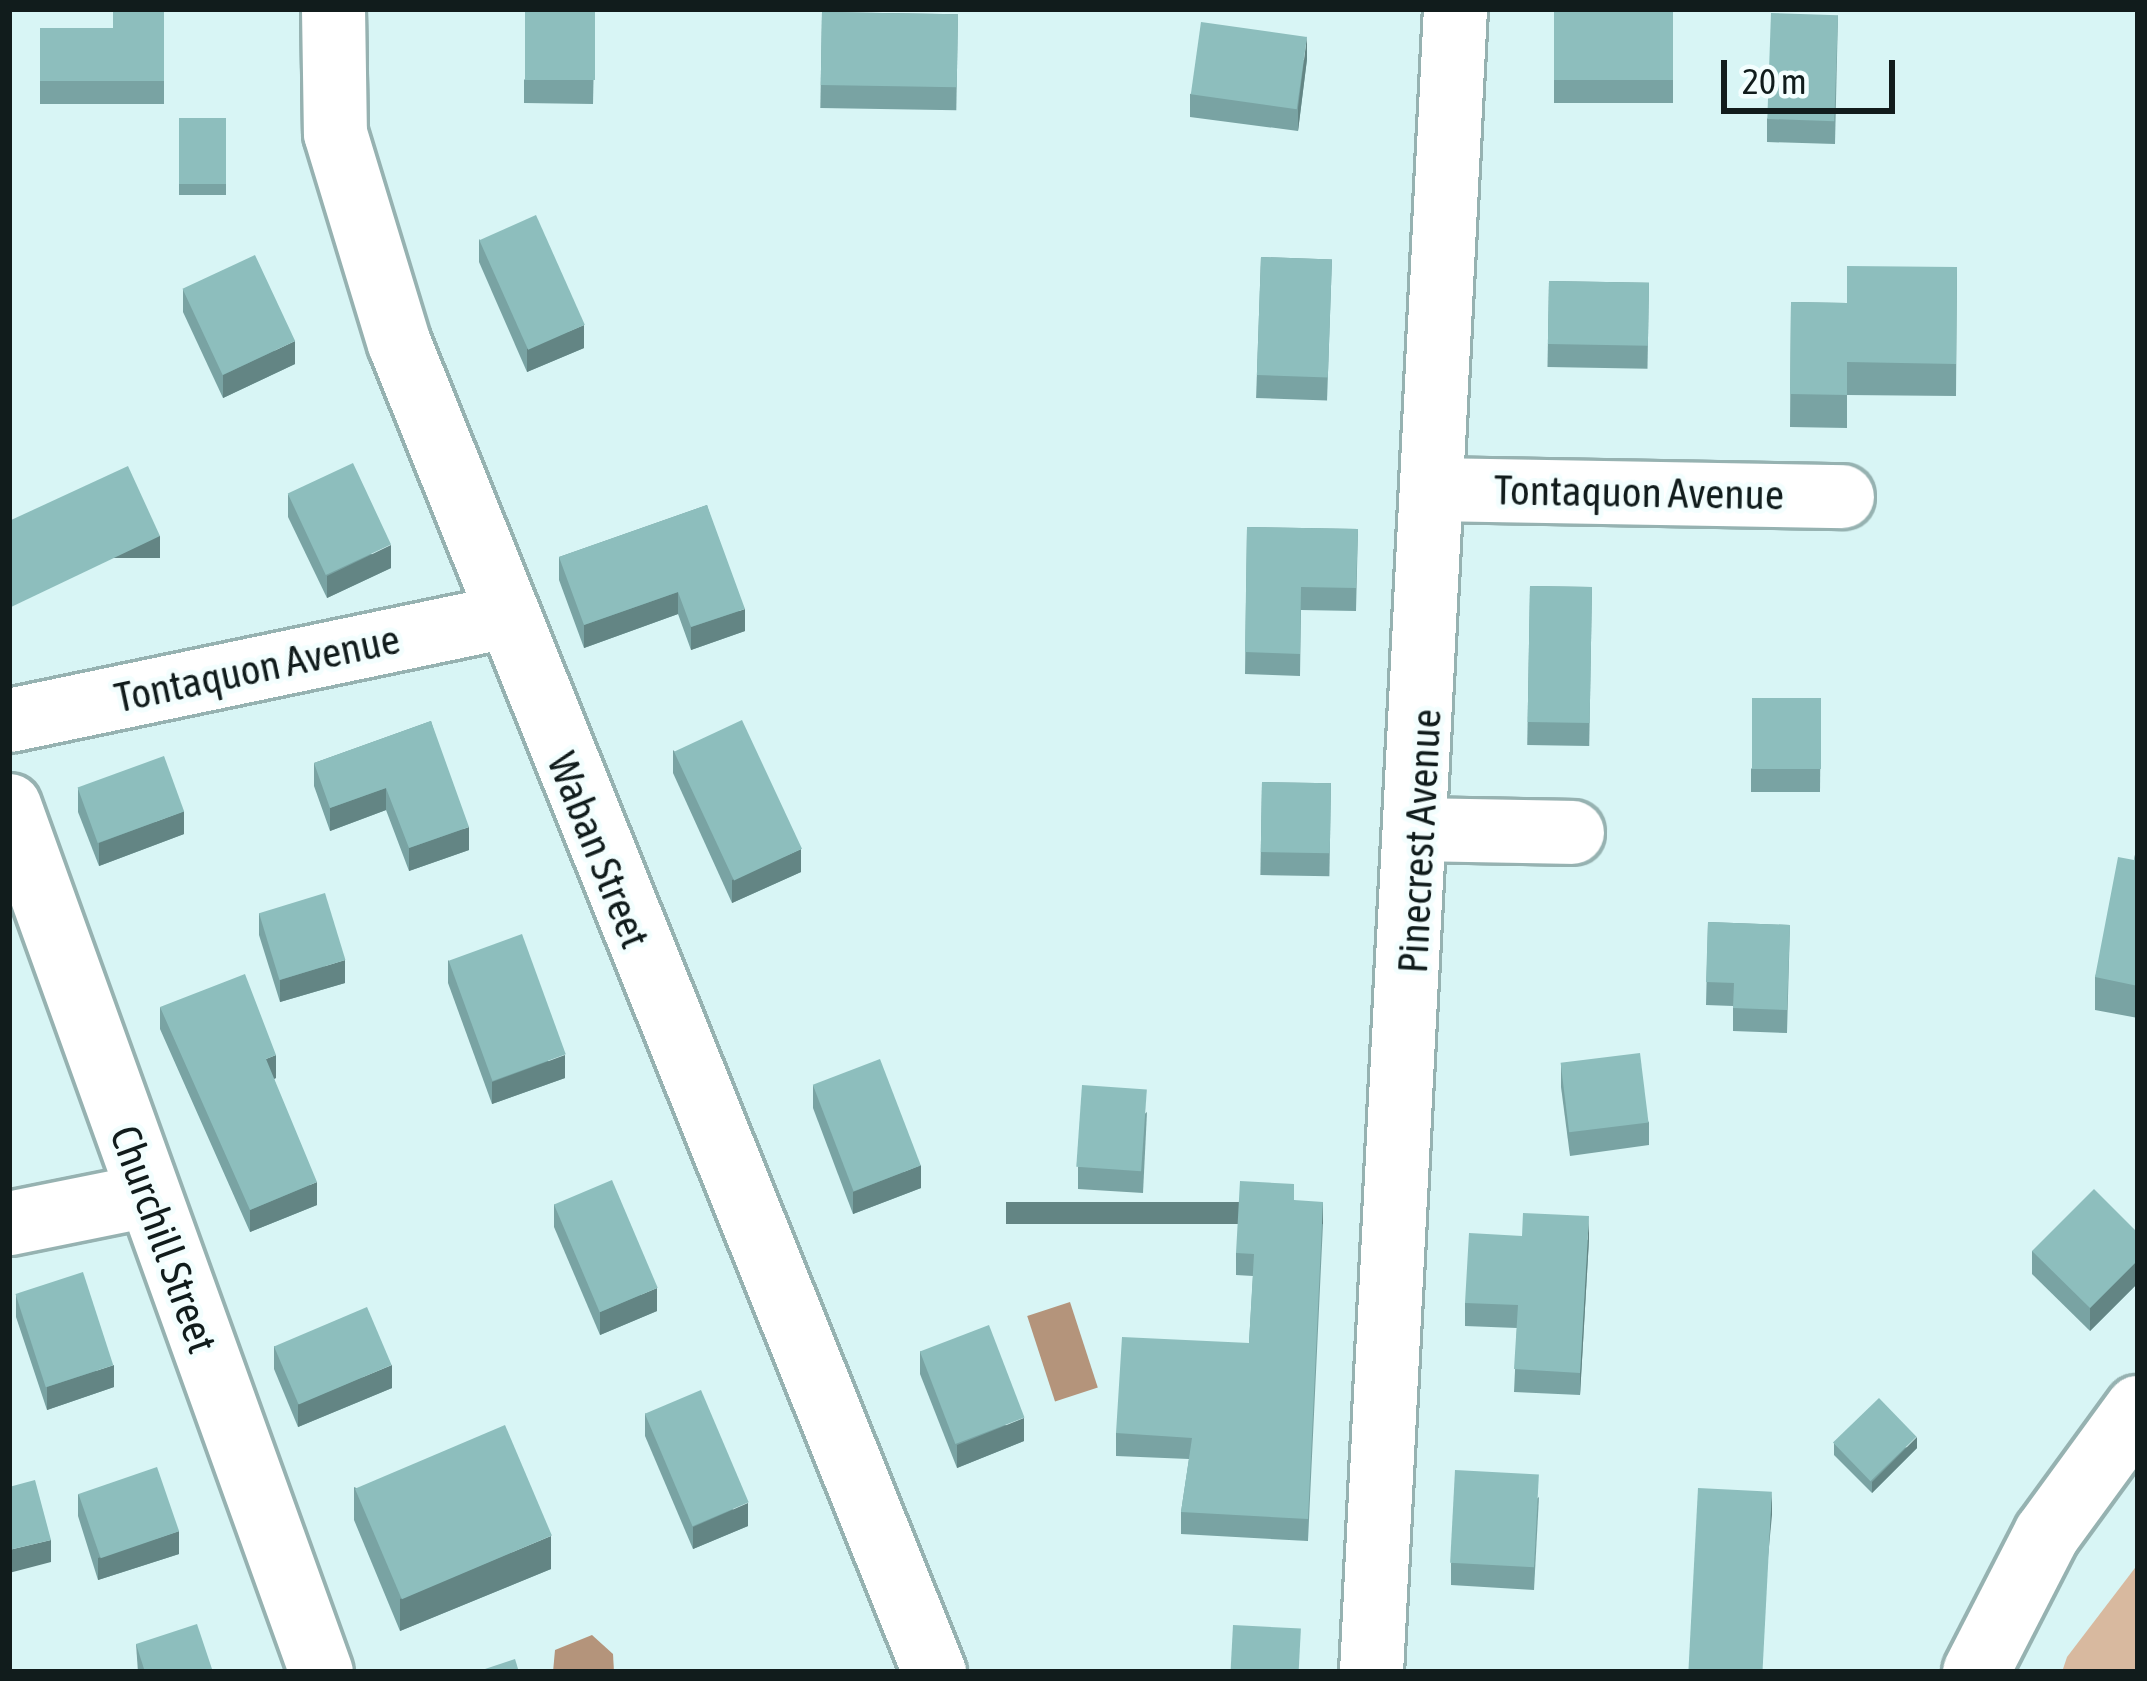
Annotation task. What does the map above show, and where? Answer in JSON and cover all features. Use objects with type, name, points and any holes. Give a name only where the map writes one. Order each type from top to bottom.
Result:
[{"type":"main road","points":[[1976,1672],[2047,1534],[2138,1409]]},
{"type":"street","name":"Waban Street","points":[[333,9],[335,133],[354,212],[506,616],[934,1672]]},
{"type":"street","name":"Pinecrest Avenue","points":[[1370,1672],[1419,829],[1454,9]]},
{"type":"street","name":"Tontaquon Avenue","points":[[1436,489],[1842,496]]},
{"type":"street","name":"Tontaquon Avenue","points":[[9,720],[506,616]]},
{"type":"street","name":"Churchill Street","points":[[9,805],[321,1672]]},
{"type":"street","points":[[1419,829],[1572,832]]},
{"type":"street","points":[[9,1223],[148,1196]]},
{"type":"shaded area","points":[[1070,1302],[1098,1388],[1055,1402],[1027,1316]]},
{"type":"shaded area","points":[[2138,1564],[2138,1672],[2062,1672],[2067,1657]]},
{"type":"shaded area","points":[[592,1635],[613,1654],[614,1672],[553,1672],[555,1650]]},
{"type":"building","points":[[113,9],[164,9],[164,81],[40,81],[40,28],[113,28]]},
{"type":"building","points":[[525,9],[595,9],[595,80],[525,80]]},
{"type":"building","points":[[1554,9],[1673,9],[1673,80],[1554,80]]},
{"type":"building","points":[[822,12],[958,14],[957,87],[821,85]]},
{"type":"building","points":[[1771,13],[1838,15],[1834,121],[1767,119]]},
{"type":"building","points":[[1201,22],[1307,37],[1297,109],[1191,94]]},
{"type":"building","points":[[179,118],[226,118],[226,184],[179,184]]},
{"type":"building","points":[[536,215],[585,325],[528,350],[479,240]]},
{"type":"building","points":[[255,255],[295,341],[223,375],[182,289]]},
{"type":"building","points":[[1261,257],[1332,259],[1328,377],[1257,375]]},
{"type":"building","points":[[1847,266],[1957,267],[1956,364],[1847,362],[1847,395],[1790,394],[1791,302],[1847,303]]},
{"type":"building","points":[[1549,281],[1649,283],[1648,346],[1548,344]]},
{"type":"building","points":[[353,463],[391,545],[326,575],[288,493]]},
{"type":"building","points":[[128,466],[160,536],[9,608],[9,521]]},
{"type":"building","points":[[707,505],[745,609],[691,627],[678,592],[584,625],[559,557]]},
{"type":"building","points":[[1247,527],[1358,529],[1356,588],[1301,587],[1300,654],[1245,652]]},
{"type":"building","points":[[1530,586],[1592,587],[1590,723],[1528,722]]},
{"type":"building","points":[[1752,698],[1821,698],[1821,769],[1752,769]]},
{"type":"building","points":[[742,720],[802,849],[734,880],[674,752]]},
{"type":"building","points":[[431,721],[469,827],[409,848],[386,788],[330,808],[314,763]]},
{"type":"building","points":[[164,756],[184,811],[98,843],[78,787]]},
{"type":"building","points":[[1262,782],[1331,783],[1330,853],[1261,852]]},
{"type":"building","points":[[2138,839],[2138,986],[2095,977],[2118,857],[2134,860]]},
{"type":"building","points":[[325,893],[345,960],[279,980],[259,913]]},
{"type":"building","points":[[1708,922],[1790,925],[1787,1010],[1733,1008],[1734,983],[1706,982]]},
{"type":"building","points":[[522,934],[566,1054],[492,1081],[449,961]]},
{"type":"building","points":[[245,974],[276,1055],[266,1059],[317,1182],[250,1210],[160,1007]]},
{"type":"building","points":[[1640,1053],[1649,1122],[1569,1132],[1561,1063]]},
{"type":"building","points":[[880,1059],[921,1165],[854,1191],[813,1085]]},
{"type":"building","points":[[1082,1085],[1147,1090],[1141,1171],[1076,1167]]},
{"type":"building","points":[[612,1180],[658,1288],[600,1312],[554,1205]]},
{"type":"building","points":[[1240,1181],[1294,1184],[1294,1200],[1323,1202],[1308,1519],[1181,1512],[1192,1438],[1116,1433],[1122,1337],[1249,1343],[1254,1254],[1236,1253]]},
{"type":"building","points":[[2094,1189],[2138,1233],[2138,1260],[2090,1308],[2032,1251]]},
{"type":"building","points":[[1523,1213],[1589,1216],[1580,1373],[1514,1369],[1518,1305],[1465,1303],[1469,1233],[1522,1236]]},
{"type":"building","points":[[83,1272],[113,1365],[46,1387],[15,1294]]},
{"type":"building","points":[[367,1307],[392,1365],[299,1404],[274,1346]]},
{"type":"building","points":[[989,1325],[1024,1417],[955,1444],[920,1352]]},
{"type":"building","points":[[701,1390],[749,1502],[693,1526],[645,1414]]},
{"type":"building","points":[[1879,1398],[1917,1437],[1870,1481],[1833,1442]]},
{"type":"building","points":[[505,1425],[552,1535],[402,1599],[355,1489]]},
{"type":"building","points":[[157,1467],[179,1531],[101,1558],[79,1494]]},
{"type":"building","points":[[1455,1470],[1539,1474],[1534,1567],[1450,1563]]},
{"type":"building","points":[[35,1480],[51,1540],[9,1550],[9,1487]]},
{"type":"building","points":[[1698,1488],[1772,1492],[1762,1672],[1688,1672]]},
{"type":"building","points":[[197,1624],[213,1672],[145,1672],[136,1644]]},
{"type":"building","points":[[1233,1625],[1301,1629],[1299,1672],[1231,1672]]},
{"type":"building","points":[[515,1659],[519,1672],[476,1672]]}]
